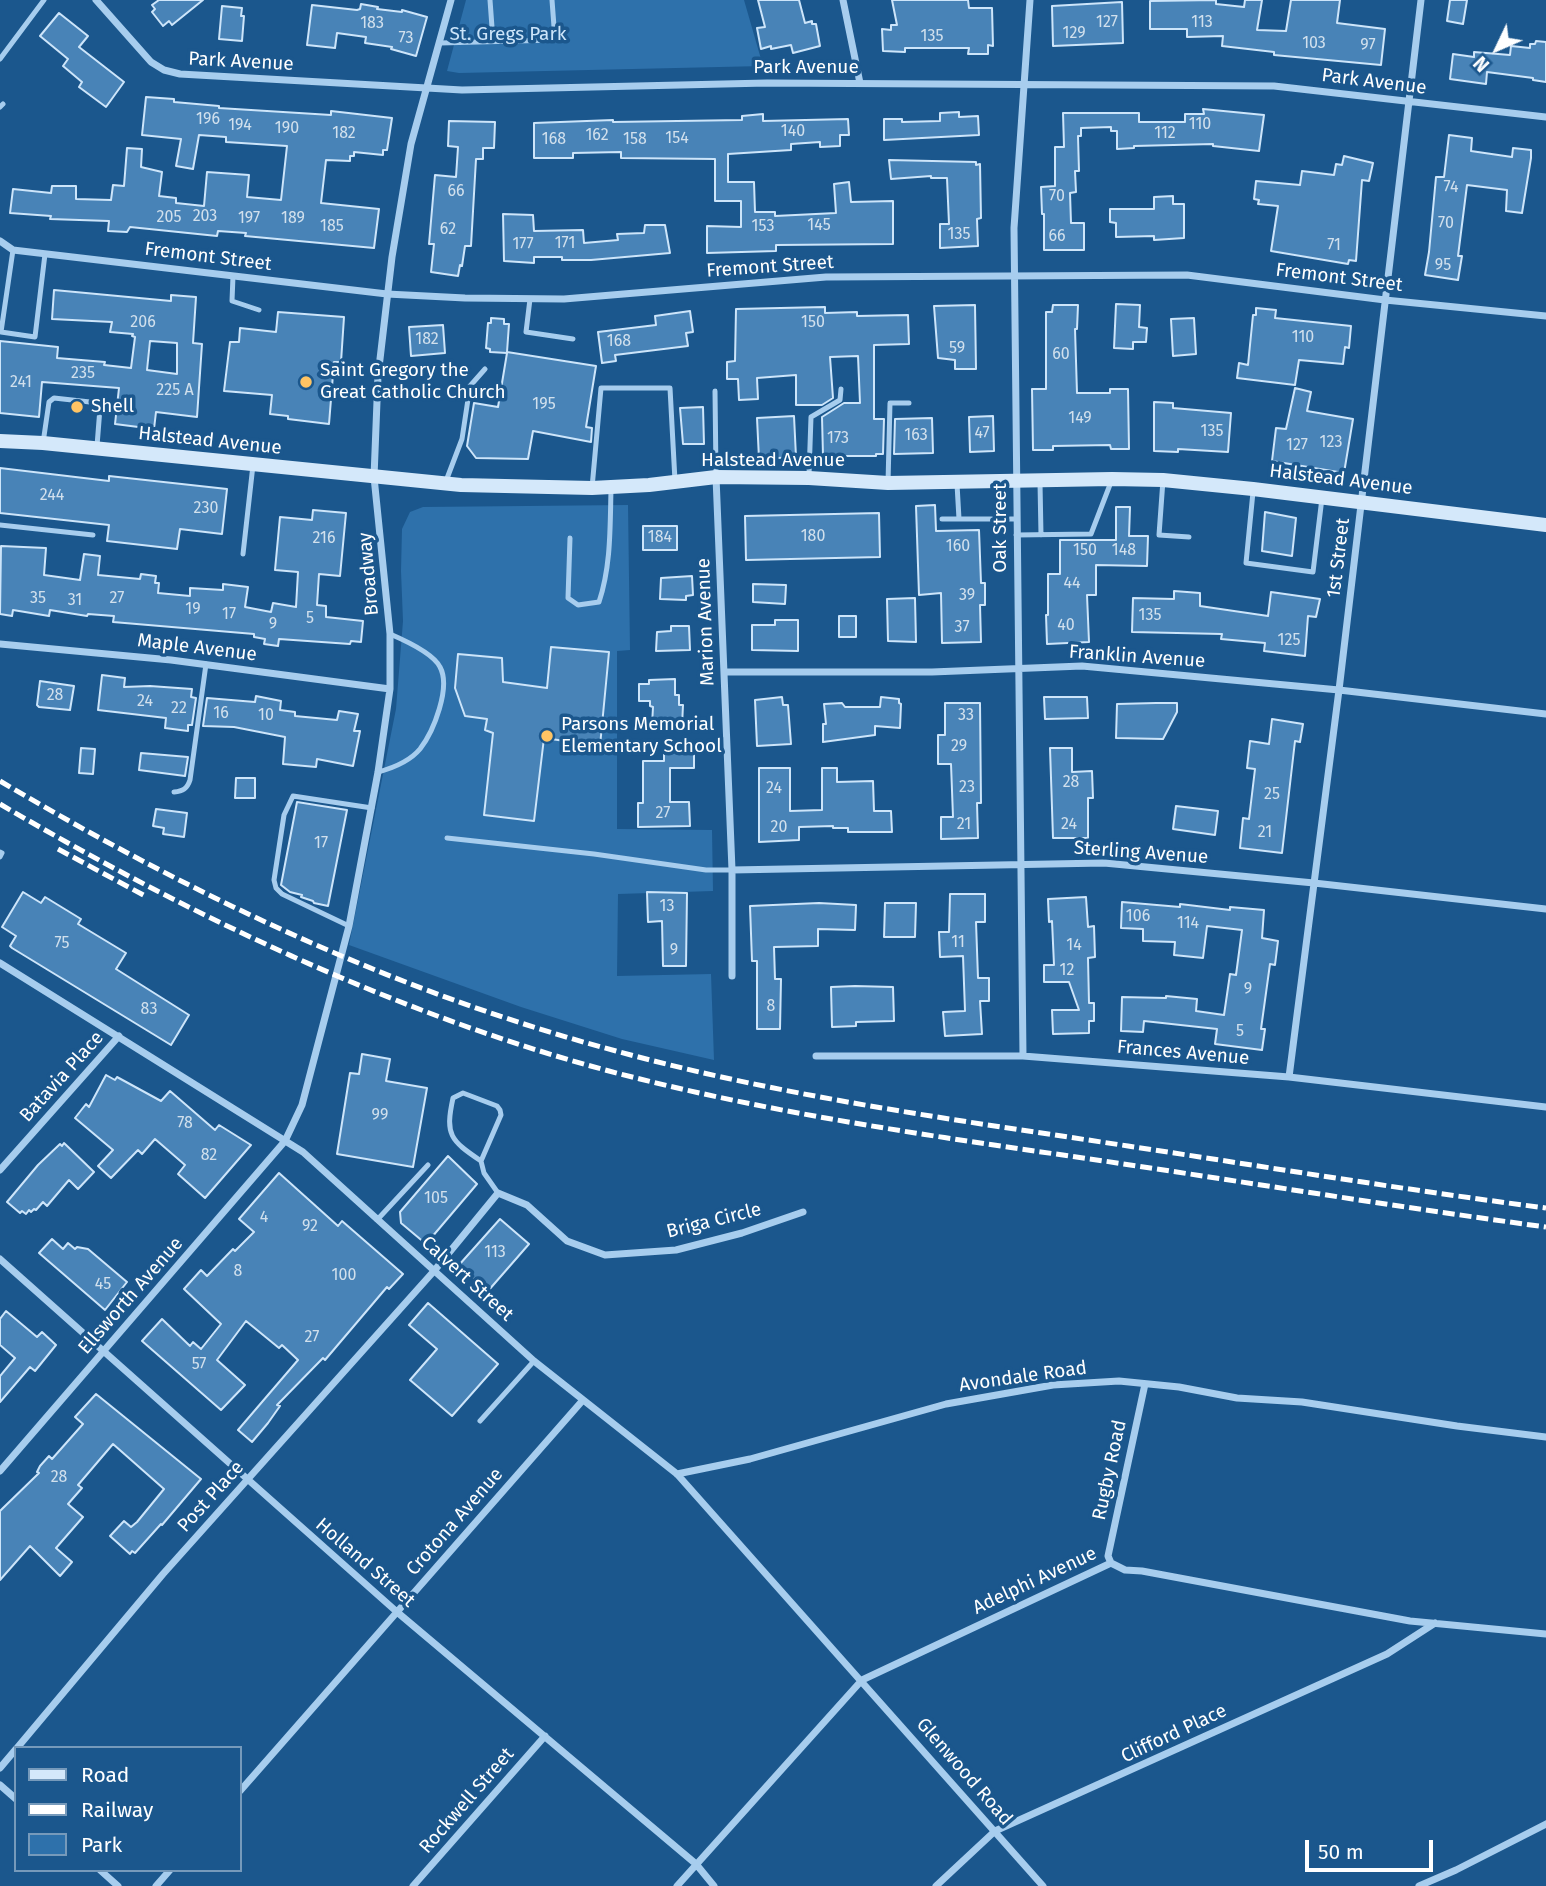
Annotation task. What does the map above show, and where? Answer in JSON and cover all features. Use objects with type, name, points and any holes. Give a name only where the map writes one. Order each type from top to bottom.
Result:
[{"type":"street","name":"Park Avenue","points":[[96,0],[151,62],[164,70],[180,74],[462,90],[767,83],[1274,86],[1546,117]]},
{"type":"street","name":"Broadway","points":[[285,1141],[302,1105],[348,929],[378,772],[390,689],[390,634],[374,477],[377,376],[411,144],[451,0]]},
{"type":"street","points":[[843,0],[860,83]]},
{"type":"street","name":"Oak Street","points":[[1023,1056],[1014,228],[1030,0]]},
{"type":"street","name":"1st Street","points":[[1289,1077],[1339,690],[1421,0]]},
{"type":"street","name":"Fremont Street","points":[[1,243],[13,250],[45,254],[387,294],[465,298],[564,299],[826,278],[1187,275],[1385,300],[1546,316]]},
{"type":"street","name":"Halstead Avenue","points":[[0,441],[97,448],[445,484],[592,488],[716,477],[809,478],[888,483],[1112,479],[1163,481],[1546,524]]},
{"type":"street","name":"Marion Avenue","points":[[716,477],[733,870],[732,976]]},
{"type":"street","name":"Maple Avenue","points":[[0,645],[206,664],[390,689]]},
{"type":"street","name":"Franklin Avenue","points":[[724,671],[932,673],[1082,666],[1339,690],[1546,714]]},
{"type":"street","name":"Sterling Avenue","points":[[733,870],[1104,863],[1546,909]]},
{"type":"street","name":"Calvert Street","points":[[0,963],[303,1152],[534,1361],[677,1474],[862,1680]]},
{"type":"street","name":"Batavia Place","points":[[0,1170],[119,1036]]},
{"type":"street","name":"Frances Avenue","points":[[816,1056],[1023,1056],[1289,1077],[1546,1107]]},
{"type":"street","name":"Ellsworth Avenue","points":[[0,1471],[285,1141]]},
{"type":"street","points":[[434,1271],[498,1193]]},
{"type":"street","name":"Briga Circle","points":[[498,1193],[527,1205],[567,1241],[605,1255],[676,1250],[742,1233],[803,1212]]},
{"type":"street","name":"Holland Street","points":[[0,1259],[397,1612],[696,1864],[714,1886]]},
{"type":"street","name":"Post Place","points":[[19,1746],[163,1574],[434,1271]]},
{"type":"street","name":"Avondale Road","points":[[677,1474],[750,1459],[946,1404],[1053,1385],[1119,1381],[1180,1387],[1237,1398],[1303,1402],[1546,1437]]},
{"type":"street","name":"Rugby Road","points":[[1111,1563],[1108,1556],[1145,1384]]},
{"type":"street","name":"Crotona Avenue","points":[[242,1789],[583,1400]]},
{"type":"street","name":"Adelphi Avenue","points":[[677,1886],[862,1680],[1111,1563],[1125,1570],[1410,1621],[1546,1634]]},
{"type":"street","name":"Clifford Place","points":[[936,1886],[995,1831],[1387,1654],[1435,1623]]},
{"type":"street","name":"Glenwood Road","points":[[862,1680],[1043,1886]]},
{"type":"street","name":"Rockwell Street","points":[[413,1886],[545,1736]]},
{"type":"street","name":"Post Place","points":[[0,1768],[14,1751]]},
{"type":"street","points":[[0,1785],[14,1797]]},
{"type":"street","points":[[1419,1886],[1546,1824]]},
{"type":"street","points":[[102,1872],[118,1886]]},
{"type":"street","points":[[156,1886],[168,1872]]},
{"type":"lane","points":[[0,58],[44,0]]},
{"type":"lane","points":[[490,0],[493,41]]},
{"type":"lane","points":[[440,43],[555,40],[552,0]]},
{"type":"lane","points":[[13,250],[1,332],[35,337],[45,254]]},
{"type":"lane","points":[[233,276],[232,301],[259,310]]},
{"type":"lane","points":[[530,299],[526,332],[573,339]]},
{"type":"lane","points":[[445,484],[462,439],[470,386],[485,369]]},
{"type":"lane","points":[[592,488],[601,387],[670,388],[675,481]]},
{"type":"lane","points":[[809,478],[811,417],[840,400],[841,389]]},
{"type":"lane","points":[[715,391],[716,477]]},
{"type":"lane","points":[[43,443],[48,406],[54,398],[90,402],[100,408],[97,448]]},
{"type":"lane","points":[[888,483],[890,403],[909,403]]},
{"type":"lane","points":[[243,554],[253,465]]},
{"type":"lane","points":[[1016,535],[1091,534],[1112,479]]},
{"type":"lane","points":[[1040,480],[1041,535]]},
{"type":"lane","points":[[1163,481],[1159,535],[1189,537]]},
{"type":"lane","points":[[957,482],[959,519]]},
{"type":"lane","points":[[570,538],[568,598],[578,605],[599,602],[606,583],[610,546],[611,487]]},
{"type":"lane","points":[[1253,489],[1246,563],[1313,572],[1322,497]]},
{"type":"lane","points":[[942,519],[1016,519]]},
{"type":"lane","points":[[0,526],[93,535]]},
{"type":"lane","points":[[378,772],[395,768],[420,750],[435,722],[444,690],[440,666],[414,644],[390,634]]},
{"type":"lane","points":[[174,792],[188,787],[190,780],[206,664]]},
{"type":"lane","points":[[348,929],[276,888],[274,880],[284,815],[293,796],[372,808]]},
{"type":"lane","points":[[447,838],[594,853],[706,870],[733,870]]},
{"type":"lane","points":[[481,1161],[501,1115],[500,1110],[497,1106],[463,1093],[453,1098],[448,1123],[450,1133],[481,1161],[484,1172],[498,1193]]},
{"type":"lane","points":[[377,1220],[428,1165]]},
{"type":"lane","points":[[480,1421],[534,1361]]},
{"type":"green space","name":"St. Gregs Park","points":[[466,0],[744,0],[763,66],[459,73],[447,71]]},
{"type":"green space","points":[[628,505],[630,650],[617,651],[617,829],[712,830],[713,891],[618,894],[617,976],[711,974],[714,1060],[622,1039],[521,1007],[349,945],[396,709],[403,621],[402,529],[410,512],[423,507]]},
{"type":"building","points":[[159,0],[203,0],[172,25],[169,21],[163,26],[152,12],[155,9],[152,5]]},
{"type":"building","points":[[758,0],[799,0],[805,23],[812,21],[812,24],[816,24],[820,46],[793,53],[791,45],[761,49],[757,28],[765,27]]},
{"type":"building","points":[[892,0],[968,0],[969,8],[992,8],[993,46],[988,45],[988,54],[968,54],[969,48],[905,48],[905,52],[883,51],[882,29],[891,30],[891,25],[897,25]]},
{"type":"building","points":[[1216,0],[1216,4],[1244,7],[1245,0],[1262,0],[1257,30],[1286,31],[1291,0],[1340,0],[1337,23],[1385,29],[1381,65],[1274,55],[1274,52],[1222,46],[1223,36],[1187,37],[1187,29],[1150,29],[1150,1]]},
{"type":"building","points":[[1450,0],[1467,0],[1463,24],[1447,21]]},
{"type":"building","points":[[1122,2],[1123,43],[1053,46],[1052,6]]},
{"type":"building","points":[[361,4],[427,17],[416,56],[391,49],[392,47],[365,43],[366,37],[337,33],[335,48],[307,45],[312,5],[357,10]]},
{"type":"building","points":[[222,6],[242,8],[242,41],[219,39]]},
{"type":"building","points":[[59,13],[88,36],[79,47],[124,82],[106,107],[79,87],[82,82],[63,66],[68,59],[40,36]]},
{"type":"building","points":[[1536,41],[1546,42],[1546,82],[1487,72],[1486,84],[1450,79],[1453,54],[1474,57],[1474,52],[1510,55],[1511,46],[1530,48],[1530,44],[1535,44]]},
{"type":"building","points":[[146,97],[174,99],[174,102],[219,108],[331,115],[331,111],[392,118],[387,150],[383,150],[383,155],[354,152],[350,161],[326,160],[321,203],[379,209],[374,248],[218,231],[217,236],[130,227],[127,232],[108,231],[109,221],[50,219],[51,216],[10,213],[13,189],[51,193],[52,186],[76,186],[76,199],[111,200],[113,185],[124,186],[127,148],[142,149],[141,167],[162,172],[159,196],[176,198],[176,203],[204,206],[207,172],[249,175],[247,197],[281,200],[287,146],[226,142],[226,137],[199,135],[193,169],[176,166],[181,139],[142,135]]},
{"type":"building","points":[[1203,109],[1264,115],[1259,151],[1213,144],[1134,146],[1117,149],[1117,131],[1111,131],[1111,127],[1081,128],[1081,136],[1078,136],[1079,171],[1075,171],[1076,192],[1070,193],[1071,223],[1084,223],[1084,250],[1044,250],[1041,187],[1055,186],[1055,147],[1064,147],[1063,113],[1139,113],[1139,122],[1185,122],[1185,114],[1204,114]]},
{"type":"building","points":[[959,112],[959,117],[978,116],[979,135],[884,140],[884,119],[902,119],[902,122],[940,121],[940,113]]},
{"type":"building","points":[[763,114],[763,121],[848,119],[849,135],[840,135],[840,146],[820,147],[820,142],[791,144],[791,150],[728,154],[728,182],[754,182],[755,212],[775,212],[775,216],[836,213],[834,184],[849,182],[851,202],[893,201],[893,244],[776,245],[776,251],[707,253],[707,226],[741,227],[741,201],[715,201],[715,159],[621,158],[621,152],[573,153],[573,158],[534,158],[534,123],[742,120],[742,116]]},
{"type":"building","points":[[449,121],[495,122],[494,148],[483,148],[483,159],[476,159],[471,246],[465,246],[458,276],[431,272],[434,244],[429,244],[435,175],[456,177],[458,147],[448,146]]},
{"type":"building","points":[[1449,135],[1472,138],[1471,151],[1512,157],[1513,148],[1531,150],[1522,213],[1506,211],[1507,190],[1467,185],[1458,256],[1462,256],[1458,280],[1425,275],[1436,177],[1444,177]]},
{"type":"building","points":[[1344,156],[1373,163],[1369,181],[1362,180],[1356,261],[1349,260],[1348,264],[1271,251],[1278,206],[1258,204],[1259,200],[1254,199],[1256,181],[1300,185],[1302,171],[1334,175],[1336,164],[1342,165]]},
{"type":"building","points":[[889,160],[980,164],[981,218],[977,219],[978,246],[940,248],[940,224],[949,224],[947,178],[931,176],[891,179]]},
{"type":"building","points":[[1173,196],[1173,204],[1184,204],[1184,238],[1154,240],[1154,236],[1116,237],[1116,223],[1110,222],[1110,209],[1154,209],[1154,197]]},
{"type":"building","points":[[503,214],[533,215],[534,231],[583,230],[584,243],[618,240],[617,234],[644,233],[645,225],[665,225],[670,253],[591,260],[534,257],[534,263],[504,261]]},
{"type":"building","points":[[54,290],[171,301],[171,295],[196,297],[193,343],[202,344],[197,417],[156,412],[154,429],[115,424],[119,388],[42,382],[39,417],[0,413],[0,341],[58,347],[57,358],[105,362],[104,365],[131,368],[135,337],[133,334],[110,332],[112,322],[52,319]],"holes":[[[150,341],[177,343],[177,374],[147,370]]]},
{"type":"building","points":[[1116,304],[1140,305],[1139,327],[1147,328],[1146,342],[1133,342],[1133,349],[1114,348]]},
{"type":"building","points":[[975,305],[976,369],[955,369],[955,360],[938,358],[934,306]]},
{"type":"building","points":[[1053,305],[1078,305],[1075,329],[1077,393],[1110,393],[1110,389],[1128,389],[1129,449],[1111,449],[1110,445],[1053,446],[1053,450],[1033,450],[1032,389],[1046,389],[1046,312],[1052,312]]},
{"type":"building","points":[[825,307],[825,313],[857,312],[857,316],[908,315],[909,344],[874,345],[874,419],[884,419],[883,454],[823,456],[822,417],[844,403],[860,403],[858,356],[830,357],[833,398],[822,405],[796,405],[796,375],[757,378],[758,399],[739,400],[738,379],[727,379],[727,362],[735,361],[736,309]]},
{"type":"building","points":[[1256,308],[1276,310],[1275,318],[1351,326],[1349,348],[1345,347],[1343,364],[1299,360],[1295,385],[1237,378],[1239,363],[1248,365]]},
{"type":"building","points":[[690,311],[693,332],[686,333],[688,346],[615,355],[616,361],[602,363],[598,332],[656,325],[655,316]]},
{"type":"building","name":"Saint Gregory the Great Catholic Church","points":[[278,312],[344,317],[341,362],[334,362],[329,424],[270,414],[272,395],[224,391],[230,342],[239,342],[240,328],[276,332]]},
{"type":"building","points":[[491,318],[504,319],[504,324],[509,324],[507,352],[596,366],[586,427],[592,428],[591,442],[533,431],[528,459],[476,458],[467,446],[474,403],[498,407],[507,353],[490,352],[490,349],[486,348],[488,323],[491,323]]},
{"type":"building","points":[[1194,318],[1196,354],[1173,356],[1171,319]]},
{"type":"building","points":[[443,325],[445,353],[411,356],[409,327]]},
{"type":"building","points":[[1295,388],[1311,392],[1307,411],[1353,419],[1344,473],[1272,461],[1276,428],[1286,429]]},
{"type":"building","points":[[1154,402],[1173,403],[1173,408],[1231,413],[1228,452],[1178,449],[1178,452],[1154,451]]},
{"type":"building","points":[[703,407],[704,444],[683,444],[680,408]]},
{"type":"building","points":[[794,416],[796,457],[759,459],[757,418]]},
{"type":"building","points":[[993,416],[994,451],[970,452],[969,417]]},
{"type":"building","points":[[932,418],[933,453],[894,454],[895,419]]},
{"type":"building","points":[[0,468],[109,481],[109,476],[227,489],[222,534],[180,529],[177,549],[107,541],[109,525],[0,513]]},
{"type":"building","points":[[935,505],[936,531],[979,530],[981,583],[985,583],[985,605],[980,605],[981,642],[942,643],[941,593],[919,595],[916,506]]},
{"type":"building","points":[[1116,507],[1130,507],[1129,536],[1148,536],[1147,566],[1096,565],[1096,595],[1087,595],[1089,642],[1047,644],[1048,574],[1060,574],[1060,540],[1116,540]]},
{"type":"building","points":[[313,510],[346,513],[340,576],[319,574],[317,605],[326,606],[326,617],[363,621],[361,642],[351,641],[350,644],[279,639],[278,646],[264,644],[265,639],[254,637],[254,634],[113,622],[114,616],[87,616],[50,610],[49,616],[13,610],[12,616],[0,614],[1,546],[46,548],[44,575],[80,580],[84,554],[100,556],[98,575],[140,579],[141,574],[156,576],[155,583],[159,583],[158,593],[190,596],[190,588],[223,590],[223,584],[248,587],[245,607],[271,612],[273,603],[296,607],[298,572],[275,570],[280,517],[312,520]]},
{"type":"building","points":[[1265,512],[1296,518],[1292,556],[1262,551]]},
{"type":"building","points":[[879,513],[880,557],[746,560],[745,516]]},
{"type":"building","points":[[643,526],[677,526],[677,550],[643,550]]},
{"type":"building","points":[[692,576],[693,595],[686,596],[686,600],[660,599],[661,578]]},
{"type":"building","points":[[753,584],[786,585],[785,604],[753,602]]},
{"type":"building","points":[[1174,591],[1200,593],[1200,606],[1268,616],[1271,592],[1320,599],[1316,617],[1308,616],[1305,656],[1264,651],[1265,643],[1221,639],[1222,634],[1132,632],[1133,598],[1174,599]]},
{"type":"building","points":[[915,598],[916,642],[888,641],[887,599]]},
{"type":"building","points":[[839,616],[856,616],[856,637],[839,637]]},
{"type":"building","points":[[775,620],[798,620],[798,651],[752,650],[752,625],[775,625]]},
{"type":"building","points":[[671,626],[689,626],[690,650],[656,651],[657,632],[671,631]]},
{"type":"building","name":"Parsons Memorial Elementary School","points":[[551,647],[609,652],[600,746],[544,738],[534,821],[484,815],[493,733],[485,730],[487,719],[465,716],[455,688],[458,654],[502,658],[503,682],[547,688]]},
{"type":"building","points":[[102,675],[125,678],[124,687],[192,689],[191,697],[196,698],[192,725],[188,725],[188,731],[165,728],[166,718],[98,710]]},
{"type":"building","points":[[675,679],[675,695],[679,695],[679,705],[683,705],[682,726],[652,725],[653,707],[650,706],[650,701],[639,701],[639,684],[649,684],[649,680]]},
{"type":"building","points":[[40,681],[74,686],[70,710],[39,707]]},
{"type":"building","points":[[256,696],[281,701],[280,710],[295,712],[295,716],[337,720],[339,711],[358,714],[354,731],[360,731],[353,766],[317,759],[316,767],[283,764],[285,737],[234,727],[203,726],[207,698],[255,702]]},
{"type":"building","points":[[782,697],[783,705],[788,705],[791,744],[757,746],[755,700]]},
{"type":"building","points":[[881,697],[899,699],[900,728],[875,726],[875,735],[823,742],[823,724],[826,724],[824,704],[880,707]]},
{"type":"building","points":[[1044,697],[1087,697],[1088,718],[1045,719]]},
{"type":"building","points":[[945,703],[980,703],[981,803],[977,803],[978,838],[941,839],[941,817],[953,817],[951,764],[938,764],[938,735],[945,735]]},
{"type":"building","points":[[1177,703],[1177,712],[1163,739],[1116,738],[1117,704]]},
{"type":"building","points":[[1272,719],[1303,724],[1300,742],[1295,741],[1282,853],[1240,848],[1243,818],[1249,819],[1255,769],[1247,768],[1250,741],[1269,744]]},
{"type":"building","points":[[81,748],[95,749],[93,774],[79,773]]},
{"type":"building","points":[[1050,748],[1072,748],[1072,772],[1092,771],[1093,798],[1088,798],[1088,838],[1053,838]]},
{"type":"building","points":[[664,750],[694,751],[694,768],[670,768],[670,802],[689,802],[690,826],[638,827],[638,803],[643,803],[643,761],[664,761]]},
{"type":"building","points":[[141,753],[188,757],[185,776],[139,770]]},
{"type":"building","points":[[759,768],[790,768],[790,811],[822,810],[822,768],[837,768],[837,782],[873,781],[874,811],[891,811],[892,832],[848,832],[848,828],[833,826],[799,827],[799,840],[759,842]]},
{"type":"building","points":[[236,778],[255,778],[255,798],[235,798]]},
{"type":"building","points":[[297,802],[347,810],[328,906],[314,903],[281,885]]},
{"type":"building","points":[[1176,806],[1218,811],[1215,835],[1173,829]]},
{"type":"building","points":[[156,809],[187,813],[184,837],[163,834],[164,828],[153,826]]},
{"type":"building","points":[[23,892],[41,903],[45,897],[81,919],[78,924],[126,953],[116,969],[189,1015],[171,1045],[10,946],[16,936],[2,927]]},
{"type":"building","points":[[647,892],[687,893],[686,966],[663,966],[662,921],[648,922]]},
{"type":"building","points":[[950,894],[985,894],[985,922],[976,922],[978,978],[989,978],[989,1001],[980,1001],[982,1034],[945,1036],[943,1012],[965,1011],[963,956],[940,957],[939,932],[949,932]]},
{"type":"building","points":[[1086,897],[1088,927],[1094,926],[1095,957],[1088,958],[1089,1003],[1094,1003],[1094,1021],[1089,1021],[1089,1033],[1053,1034],[1052,1010],[1079,1010],[1069,982],[1044,982],[1044,965],[1054,965],[1048,899]]},
{"type":"building","points":[[1122,902],[1264,910],[1262,938],[1278,941],[1275,965],[1270,964],[1261,1029],[1265,1029],[1262,1050],[1215,1044],[1217,1029],[1144,1021],[1143,1032],[1121,1031],[1122,997],[1166,996],[1197,999],[1196,1011],[1224,1015],[1230,974],[1236,975],[1242,930],[1207,926],[1203,958],[1174,955],[1175,942],[1143,941],[1143,929],[1121,928]]},
{"type":"building","points":[[819,903],[856,905],[855,930],[818,929],[818,946],[774,947],[775,979],[781,979],[780,1029],[757,1029],[757,961],[752,961],[750,906]]},
{"type":"building","points":[[885,903],[916,903],[915,937],[884,937]]},
{"type":"building","points":[[831,987],[893,987],[894,1021],[856,1022],[856,1026],[832,1027]]},
{"type":"building","points":[[362,1054],[390,1059],[386,1081],[427,1088],[413,1167],[337,1154],[350,1073],[359,1074]]},
{"type":"building","points":[[106,1075],[115,1080],[117,1077],[161,1101],[170,1091],[215,1130],[219,1125],[251,1145],[205,1198],[178,1174],[185,1165],[155,1139],[142,1154],[138,1150],[111,1178],[98,1166],[113,1150],[75,1118],[86,1104],[89,1107]]},
{"type":"building","points":[[64,1143],[94,1172],[78,1189],[69,1180],[47,1206],[43,1202],[36,1210],[20,1213],[7,1202],[38,1165]]},
{"type":"building","points":[[448,1156],[477,1184],[426,1244],[401,1223],[400,1212]]},
{"type":"building","points":[[279,1173],[338,1226],[342,1221],[403,1274],[389,1289],[387,1287],[325,1360],[323,1358],[277,1405],[280,1406],[252,1442],[238,1430],[298,1360],[282,1345],[279,1348],[246,1321],[217,1360],[245,1385],[221,1410],[142,1341],[162,1319],[190,1346],[193,1342],[201,1349],[221,1324],[184,1289],[201,1270],[207,1276],[254,1232],[239,1219]]},
{"type":"building","points":[[500,1219],[529,1244],[488,1291],[459,1265]]},
{"type":"building","points":[[52,1239],[63,1249],[68,1243],[75,1249],[88,1249],[127,1282],[105,1310],[39,1253]]},
{"type":"building","points":[[428,1303],[498,1364],[452,1416],[410,1380],[437,1349],[409,1325]]},
{"type":"building","points":[[6,1311],[37,1337],[42,1332],[56,1345],[35,1371],[30,1367],[0,1402],[0,1376],[15,1358],[0,1345],[0,1319]]},
{"type":"building","points":[[96,1394],[201,1479],[162,1525],[135,1553],[132,1551],[130,1554],[110,1536],[124,1521],[131,1527],[137,1522],[164,1489],[113,1444],[78,1485],[82,1488],[68,1504],[83,1517],[56,1548],[72,1562],[60,1576],[30,1546],[0,1580],[0,1511],[39,1473],[37,1472],[40,1466],[49,1456],[52,1459],[83,1424],[75,1417]]},
{"type":"railway","points":[[0,781],[147,864],[299,937],[455,1001],[616,1051],[743,1082],[870,1106],[1546,1208]]},
{"type":"railway","points":[[0,804],[145,885],[296,958],[451,1021],[529,1048],[609,1071],[731,1100],[855,1123],[1546,1227]]},
{"type":"railway","points":[[58,849],[147,897]]},
{"type":"place","name":"Saint Gregory the Great Catholic Church","points":[[306,382]]},
{"type":"place","name":"Shell","points":[[77,407]]},
{"type":"place","name":"Parsons Memorial Elementary School","points":[[547,736]]}]
